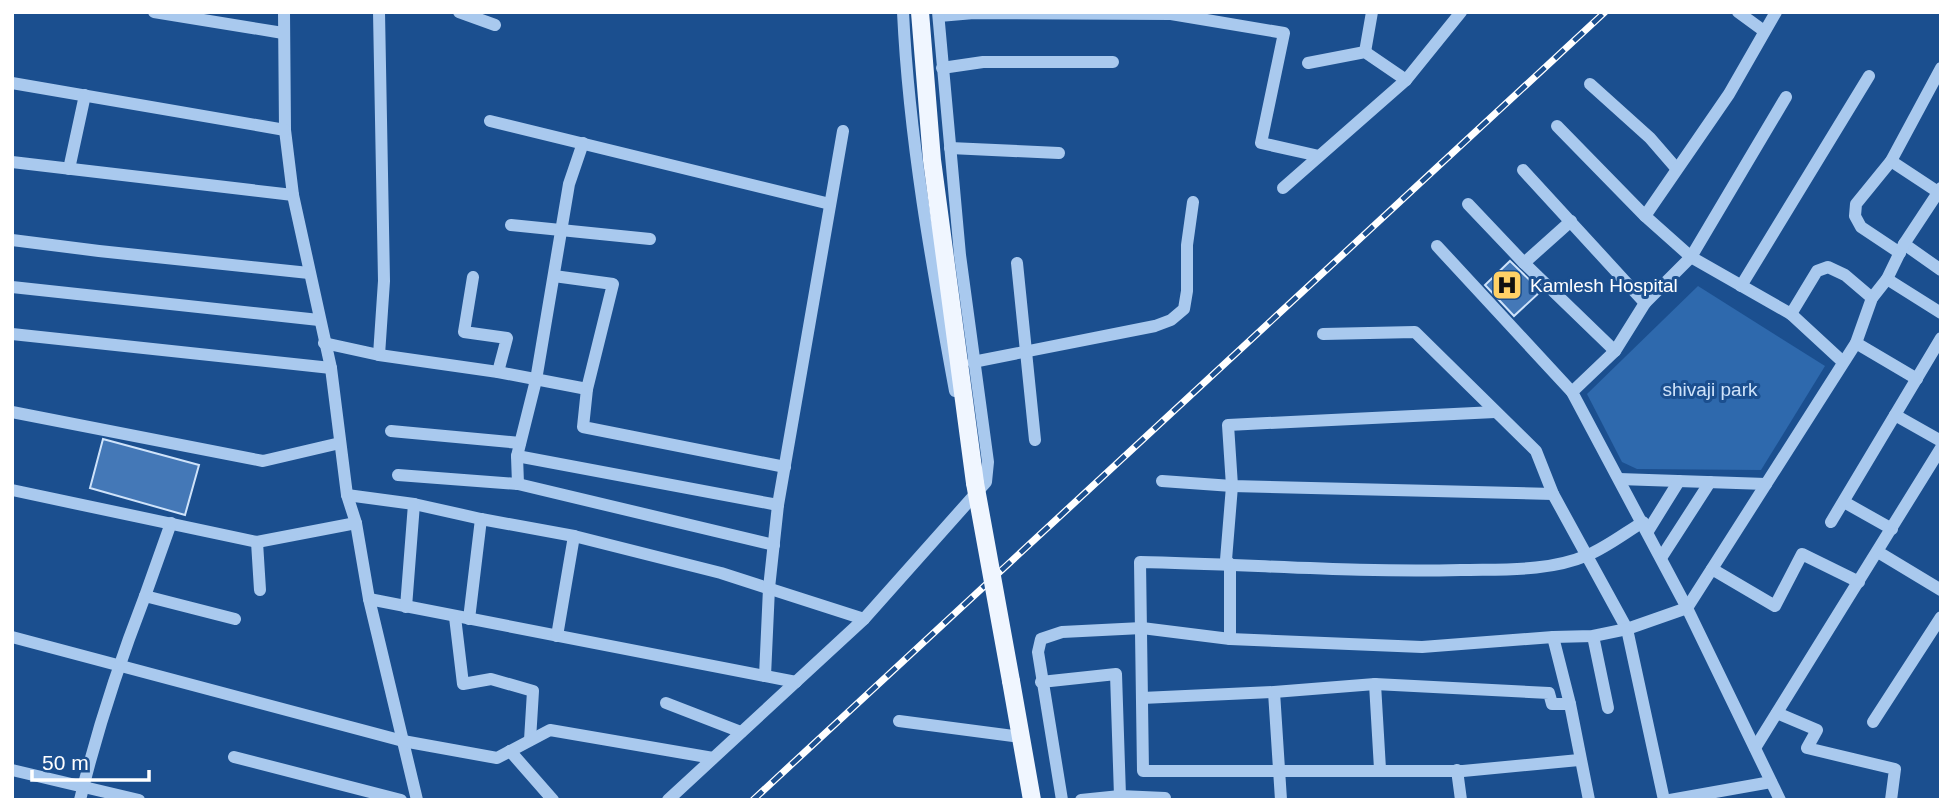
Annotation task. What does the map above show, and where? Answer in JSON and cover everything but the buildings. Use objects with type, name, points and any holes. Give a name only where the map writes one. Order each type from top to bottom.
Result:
[{"type":"main road","points":[[920,12],[932,160],[974,488],[1032,800]]},
{"type":"street","points":[[155,12],[283,33]]},
{"type":"street","points":[[284,12],[285,130],[293,195],[331,368],[347,495],[356,523],[369,599],[417,800]]},
{"type":"street","points":[[379,12],[384,281],[379,355]]},
{"type":"street","points":[[459,12],[495,25]]},
{"type":"street","points":[[904,12],[906,70],[934,277],[974,488]]},
{"type":"street","points":[[1365,52],[1372,12]]},
{"type":"street","points":[[1283,188],[1406,80],[1461,12]]},
{"type":"street","points":[[1738,12],[1764,31]]},
{"type":"street","points":[[1645,216],[1729,94],[1776,12]]},
{"type":"street","points":[[668,800],[864,619],[974,488],[986,482],[988,462],[960,255],[938,14],[1195,15],[1284,33],[1261,143],[1320,156]]},
{"type":"street","points":[[1308,63],[1365,52],[1406,80]]},
{"type":"street","points":[[942,68],[983,62],[1113,62]]},
{"type":"street","points":[[1941,68],[1891,161],[1856,204],[1855,216],[1861,228],[1941,270]]},
{"type":"street","points":[[1741,286],[1869,76]]},
{"type":"street","points":[[12,83],[285,130]]},
{"type":"street","points":[[1590,84],[1650,138],[1676,168]]},
{"type":"street","points":[[69,169],[85,95]]},
{"type":"street","points":[[1572,392],[1615,351],[1645,303],[1691,257],[1786,97]]},
{"type":"street","points":[[490,121],[830,204]]},
{"type":"street","points":[[1557,126],[1645,216],[1691,257],[1791,314],[1843,362]]},
{"type":"street","points":[[765,676],[769,588],[778,505],[842,131]]},
{"type":"street","points":[[518,484],[518,450],[536,380],[569,184],[583,143]]},
{"type":"street","points":[[950,148],[1059,153]]},
{"type":"street","points":[[1062,800],[1038,652],[1041,639],[1062,632],[1142,628],[1230,639],[1422,648],[1593,636],[1627,629],[1687,608],[1856,343],[1872,298],[1887,279],[1902,249],[1940,190],[1891,161]]},
{"type":"street","points":[[12,162],[293,195]]},
{"type":"street","points":[[1522,170],[1645,303]]},
{"type":"street","points":[[973,362],[1155,326],[1171,320],[1184,309],[1187,291],[1187,245],[1193,202]]},
{"type":"street","points":[[1468,204],[1524,263],[1615,351]]},
{"type":"street","points":[[1524,263],[1571,221]]},
{"type":"street","points":[[511,225],[650,239]]},
{"type":"street","points":[[12,240],[309,273]]},
{"type":"street","points":[[1437,246],[1572,392],[1687,608],[1780,800]]},
{"type":"street","points":[[1017,263],[1035,440]]},
{"type":"street","points":[[1791,314],[1817,271],[1828,267],[1845,275],[1872,298]]},
{"type":"street","points":[[554,276],[613,284],[587,389],[583,427],[785,467]]},
{"type":"street","points":[[473,277],[464,332],[507,338],[498,372]]},
{"type":"street","points":[[1887,279],[1941,313]]},
{"type":"street","points":[[12,288],[319,320]]},
{"type":"street","points":[[1323,334],[1415,332],[1536,451],[1553,494],[1627,629],[1664,800]]},
{"type":"street","points":[[12,334],[331,368]]},
{"type":"street","points":[[324,343],[379,355],[498,372],[587,389]]},
{"type":"street","points":[[1856,343],[1917,379]]},
{"type":"street","points":[[1831,522],[1939,344]]},
{"type":"street","points":[[12,412],[263,461],[340,443]]},
{"type":"street","points":[[1230,639],[1230,564],[1226,560],[1233,486],[1228,425],[1495,412]]},
{"type":"street","points":[[1895,415],[1941,441]]},
{"type":"street","points":[[391,431],[518,450],[778,505]]},
{"type":"street","points":[[1755,748],[1941,448]]},
{"type":"street","points":[[398,475],[518,484],[774,545]]},
{"type":"street","points":[[1619,479],[1766,484]]},
{"type":"street","points":[[1162,481],[1233,486],[1553,494]]},
{"type":"street","points":[[1579,760],[1457,771],[1143,771],[1140,562],[1385,572],[1534,569],[1588,555],[1645,527],[1679,481]]},
{"type":"street","points":[[1661,558],[1710,482]]},
{"type":"street","points":[[12,490],[257,542],[356,523]]},
{"type":"street","points":[[347,495],[414,504],[574,536],[721,573],[864,619]]},
{"type":"street","points":[[1844,502],[1892,529]]},
{"type":"street","points":[[406,607],[414,504]]},
{"type":"street","points":[[469,620],[481,519]]},
{"type":"street","points":[[80,800],[95,736],[118,665],[171,523]]},
{"type":"street","points":[[557,636],[574,536]]},
{"type":"street","points":[[257,542],[260,590]]},
{"type":"street","points":[[1878,552],[1941,590]]},
{"type":"street","points":[[1712,569],[1775,606],[1802,554],[1859,582]]},
{"type":"street","points":[[145,596],[234,619]]},
{"type":"street","points":[[369,599],[796,682]]},
{"type":"street","points":[[455,617],[463,684],[491,679],[533,691],[530,740]]},
{"type":"street","points":[[1873,722],[1941,617]]},
{"type":"street","points":[[12,636],[402,741],[497,758],[550,730],[713,758]]},
{"type":"street","points":[[1593,636],[1608,708]]},
{"type":"street","points":[[1553,637],[1570,704],[1589,800]]},
{"type":"street","points":[[1041,682],[1116,674],[1120,796]]},
{"type":"street","points":[[1142,698],[1375,684],[1549,693],[1552,704],[1570,704]]},
{"type":"street","points":[[1375,684],[1380,769]]},
{"type":"street","points":[[1274,692],[1281,800]]},
{"type":"street","points":[[666,703],[741,732]]},
{"type":"street","points":[[1777,713],[1817,730],[1807,748],[1895,769],[1891,800]]},
{"type":"street","points":[[899,721],[1021,737]]},
{"type":"street","points":[[510,751],[553,800]]},
{"type":"street","points":[[234,757],[401,800]]},
{"type":"street","points":[[12,770],[139,800]]},
{"type":"street","points":[[1457,771],[1461,800]]},
{"type":"street","points":[[1670,800],[1771,782]]},
{"type":"street","points":[[1081,800],[1120,796],[1165,797]]},
{"type":"green space","name":"shivaji park","points":[[1698,286],[1825,366],[1761,470],[1637,469],[1622,462],[1587,394]]},
{"type":"railway","points":[[753,800],[1605,12]]},
{"type":"place","name":"Kamlesh Hospital","points":[[1507,285]]}]
